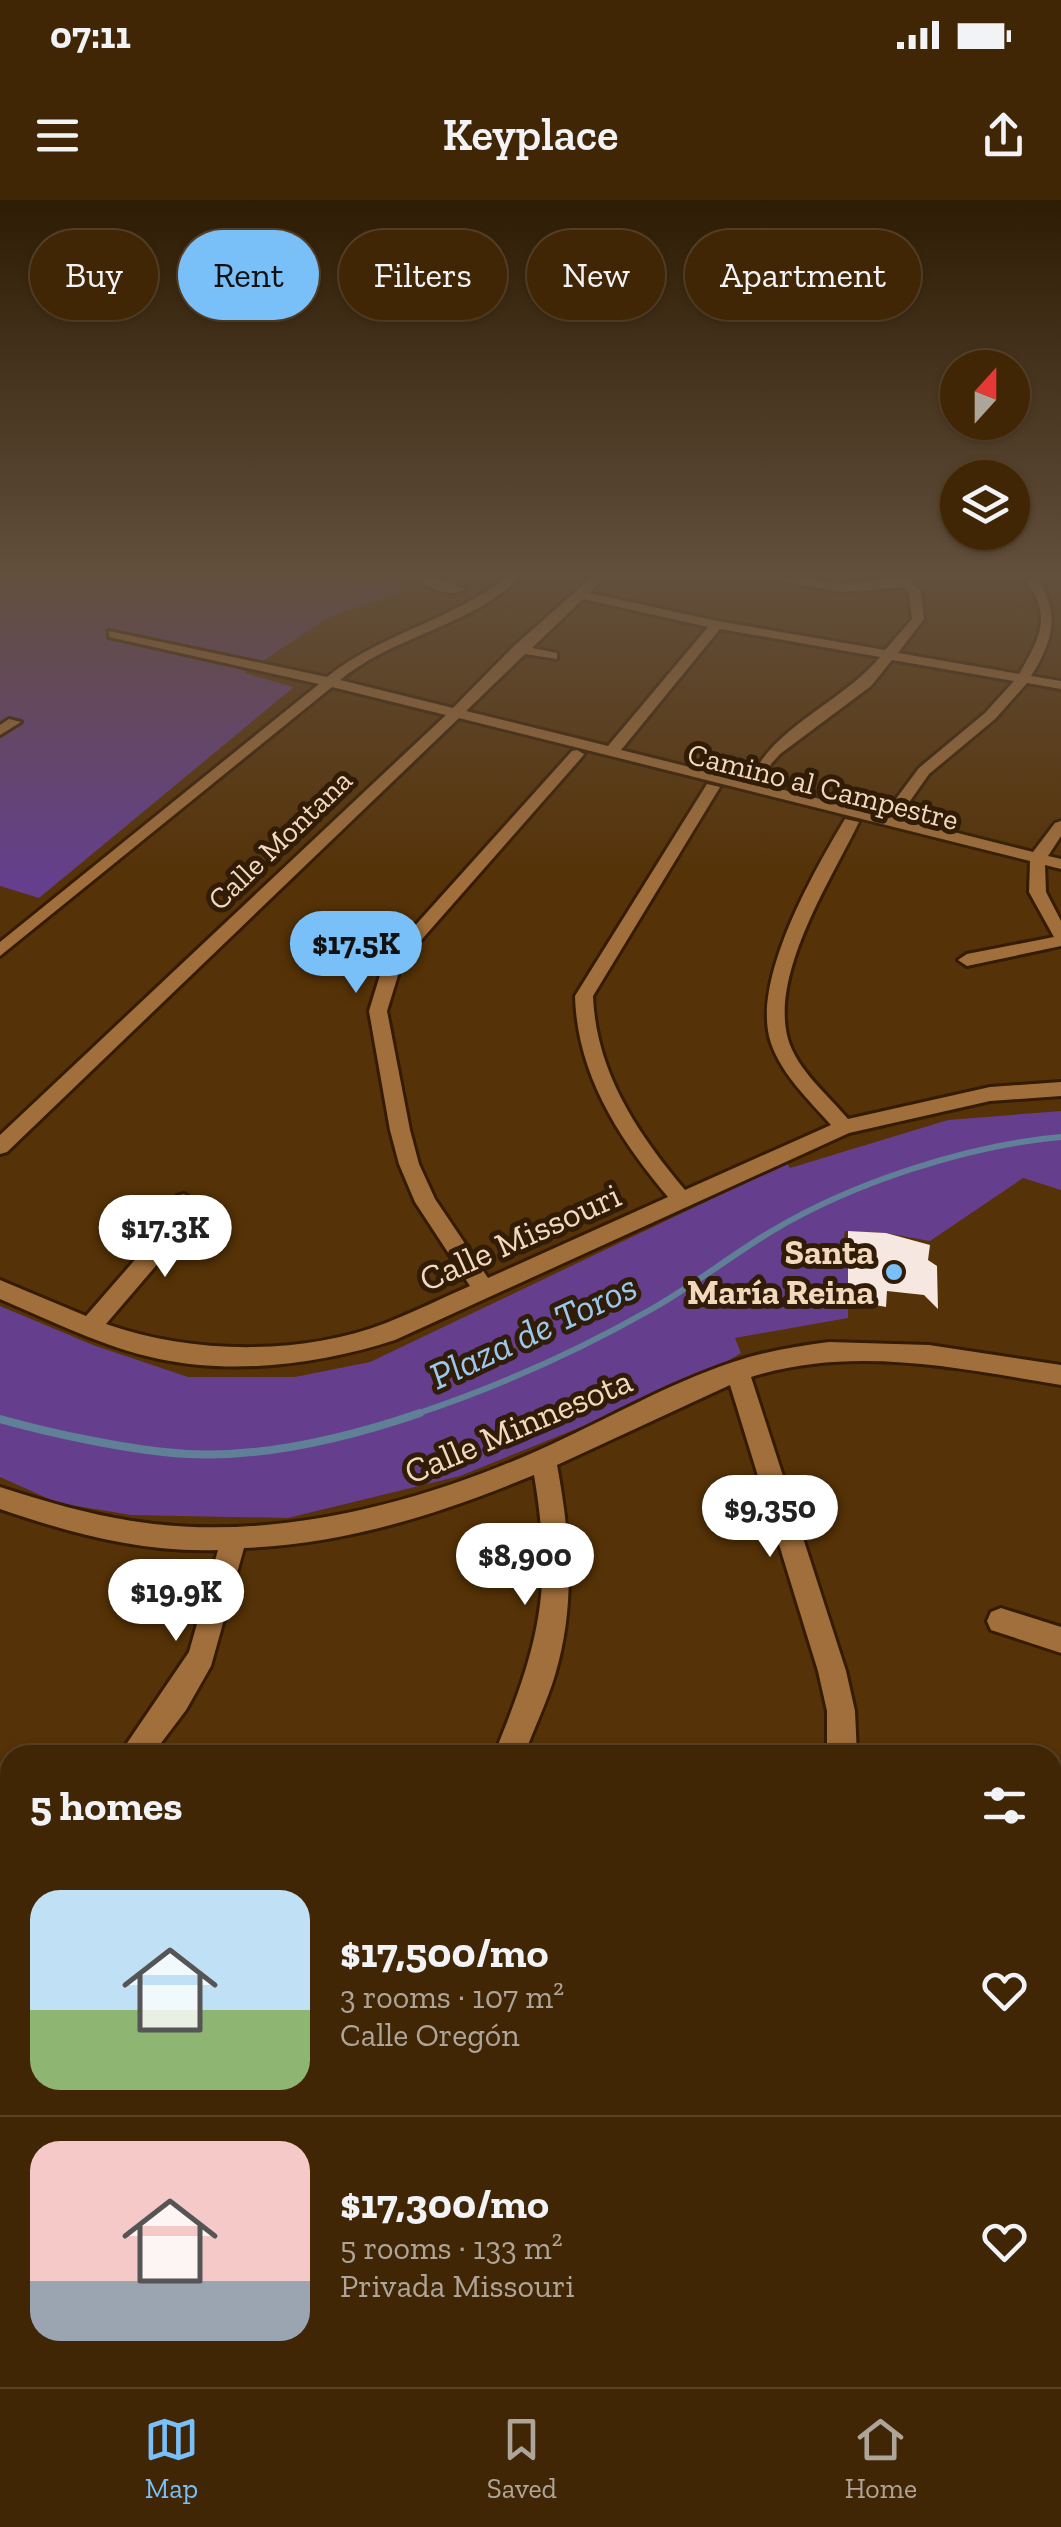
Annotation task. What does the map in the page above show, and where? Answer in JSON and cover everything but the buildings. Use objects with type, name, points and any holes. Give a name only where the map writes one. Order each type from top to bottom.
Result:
[{"type":"street","name":"Camino al Campestre","points":[[292,678],[888,821],[1036,863],[1061,875]]},
{"type":"street","points":[[0,933],[326,678]]},
{"type":"street","name":"Calle Montana","points":[[0,1147],[489,678]]},
{"type":"street","points":[[611,752],[673,678]]},
{"type":"street","points":[[755,788],[764,763],[775,752],[870,678]]},
{"type":"street","points":[[1019,678],[1061,685]]},
{"type":"street","points":[[888,821],[927,768],[1002,710],[1025,679]]},
{"type":"street","name":"Camino al Campestre","points":[[449,716],[577,754],[851,822],[1036,863],[1061,864]]},
{"type":"street","points":[[0,731],[14,722]]},
{"type":"street","points":[[484,1289],[426,1202],[409,1164],[378,1012],[390,972],[410,944],[577,754]]},
{"type":"street","points":[[682,1200],[652,1164],[612,1096],[587,1036],[584,996],[712,788]]},
{"type":"street","points":[[0,951],[164,808]]},
{"type":"street","points":[[844,1128],[788,1058],[775,1024],[785,964],[851,822]]},
{"type":"street","points":[[967,960],[1061,937],[1041,907],[1036,863],[1061,826]]},
{"type":"street","name":"Calle Missouri","points":[[0,1289],[90,1327],[159,1350],[206,1356],[273,1356],[324,1350],[387,1333],[844,1128],[990,1094],[1061,1088]]},
{"type":"street","points":[[90,1327],[176,1227],[184,1202]]},
{"type":"street","name":"Calle Minnesota","points":[[0,1498],[61,1521],[233,1541],[353,1524],[420,1509],[544,1460],[737,1370],[800,1355],[881,1352],[1061,1375]]},
{"type":"street","points":[[737,1370],[832,1671],[841,1711],[842,1745]]},
{"type":"street","points":[[513,1745],[544,1667],[557,1586],[555,1520],[544,1460]]},
{"type":"street","points":[[142,1745],[202,1657],[233,1541]]},
{"type":"street","points":[[1001,1621],[1061,1640]]},
{"type":"shaded area","points":[[0,678],[262,678],[294,687],[39,898],[0,886]]},
{"type":"shaded area","points":[[1061,1111],[1061,1190],[1023,1178],[930,1241],[845,1231],[843,1244],[849,1245],[848,1318],[735,1338],[741,1353],[695,1381],[460,1476],[288,1518],[131,1515],[58,1503],[0,1477],[0,1306],[93,1345],[188,1377],[295,1377],[370,1362],[787,1163],[790,1168],[948,1120]]},
{"type":"waterway","name":"Plaza de Toros","points":[[413,1415],[504,1381],[592,1341],[666,1301],[772,1231],[838,1197],[950,1158],[1061,1137]]},
{"type":"waterway","name":"Plaza de Toros","points":[[0,1419],[119,1446],[217,1454],[306,1444],[420,1413]]},
{"type":"place","name":"Santa María Reina","points":[[894,1272]]}]
